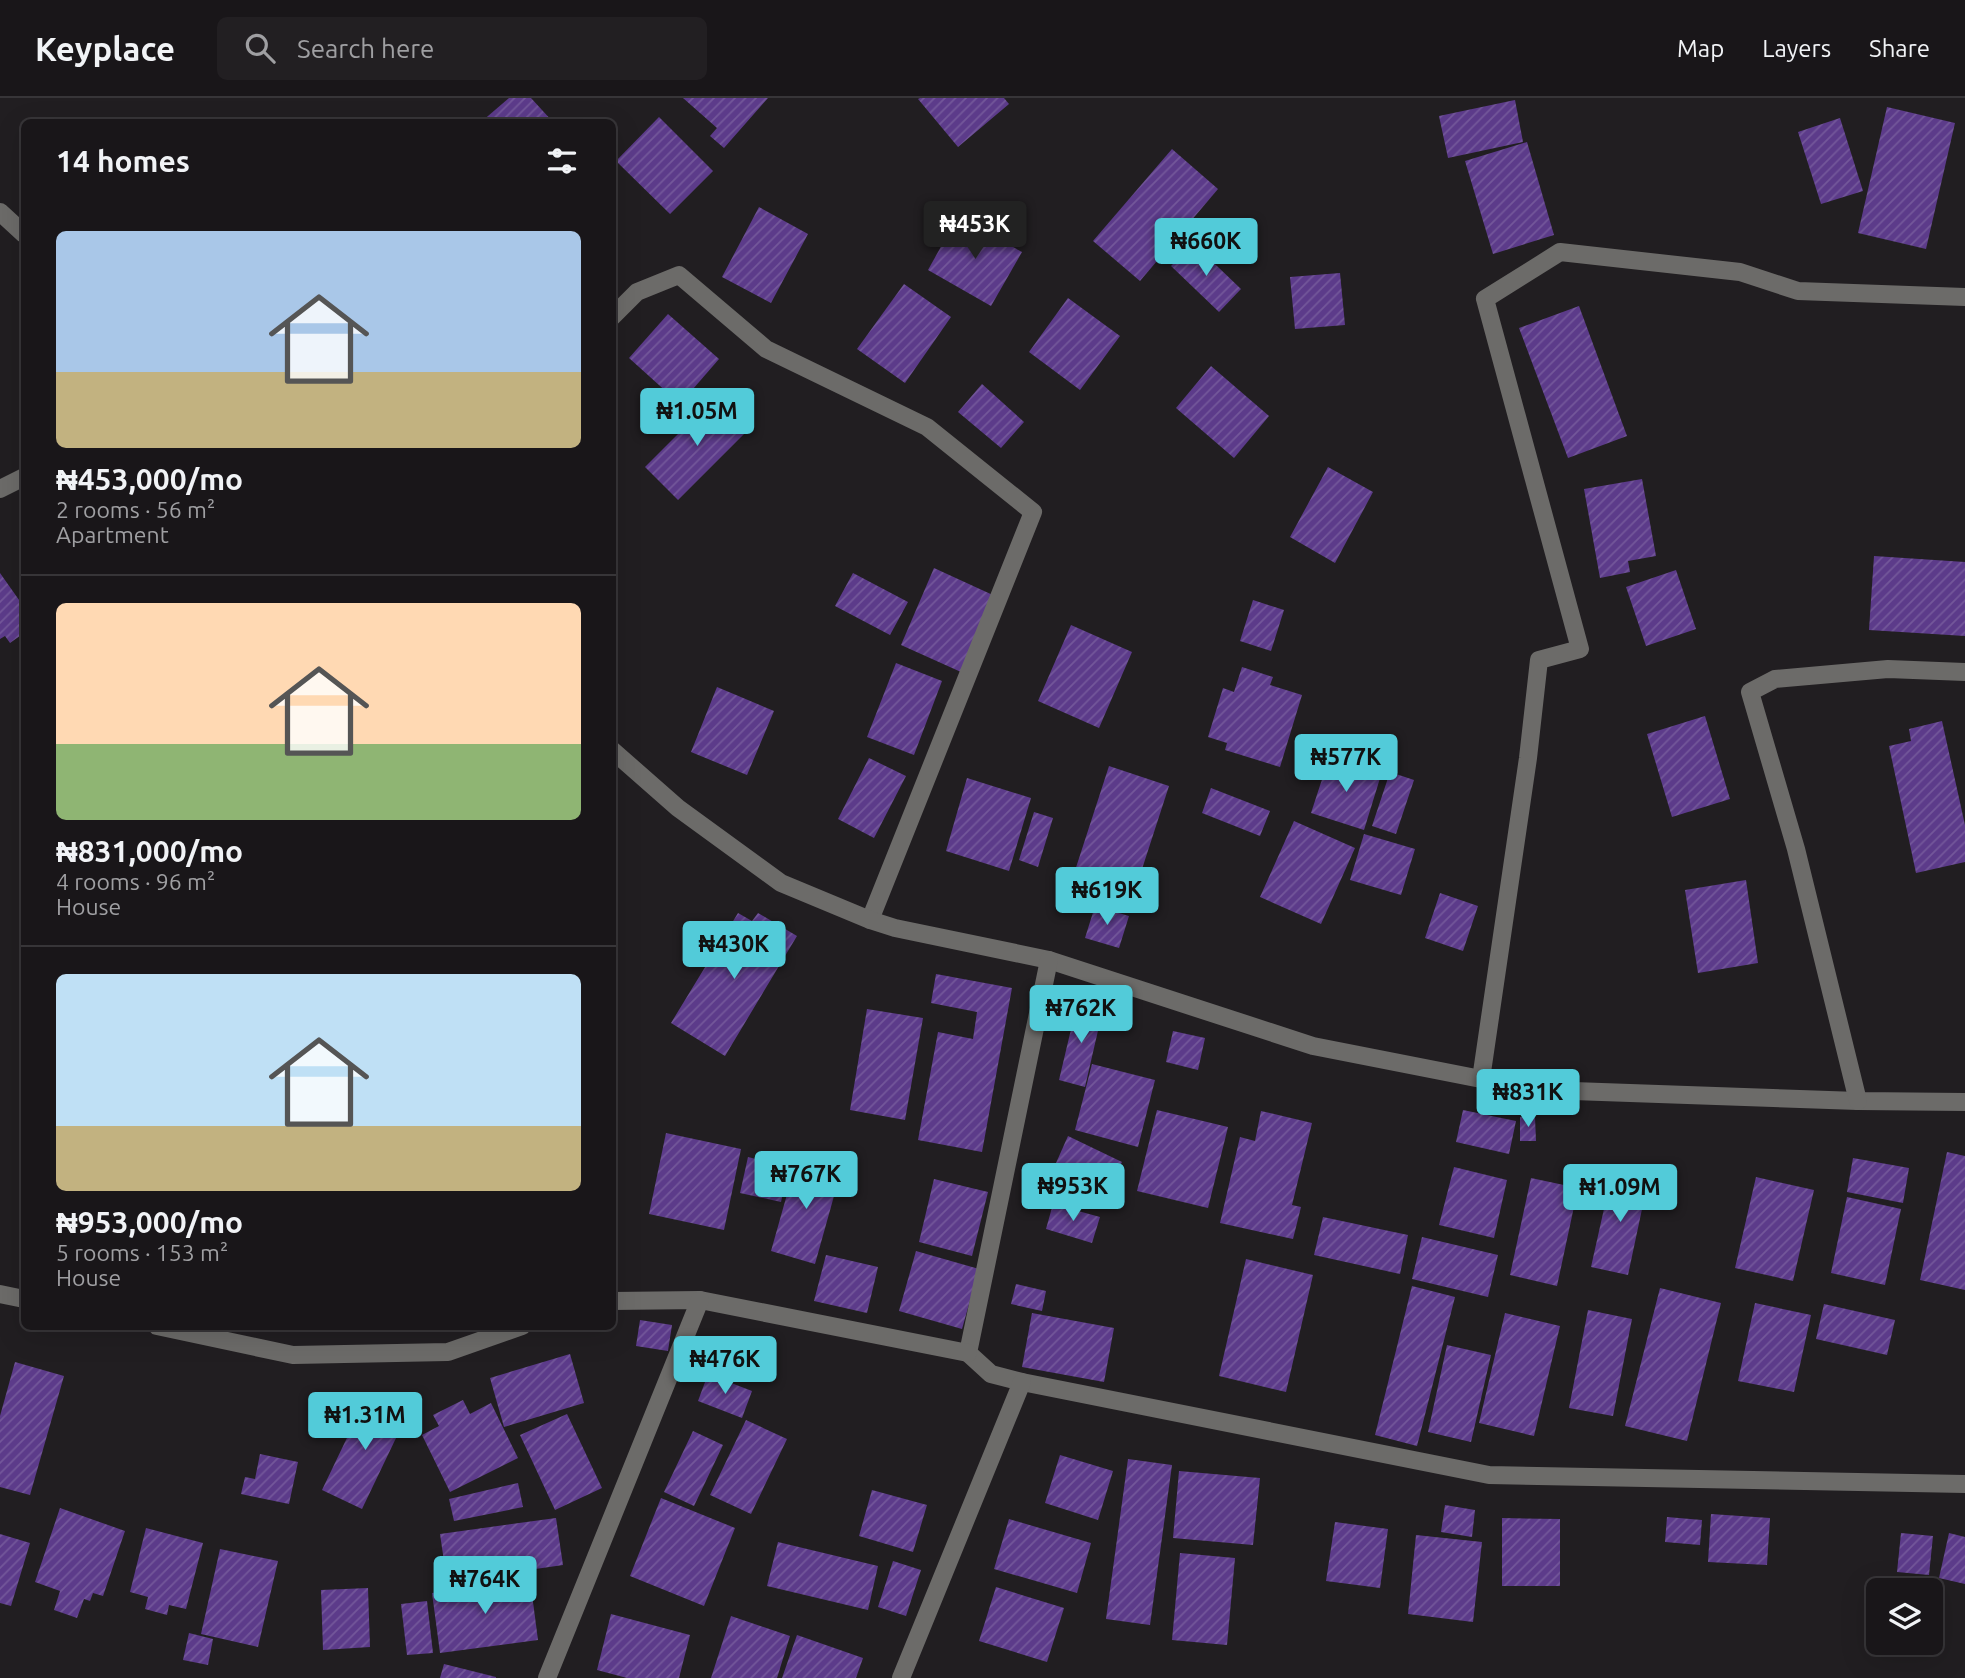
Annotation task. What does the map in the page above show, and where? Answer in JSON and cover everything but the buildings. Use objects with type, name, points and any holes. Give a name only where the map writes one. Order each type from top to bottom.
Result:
[{"type":"street","points":[[0,212],[21,231]]},
{"type":"street","points":[[1481,1079],[1528,758],[1539,660],[1580,649],[1485,299],[1560,252],[1740,272],[1798,291],[1965,297]]},
{"type":"street","points":[[616,313],[637,292],[679,275],[766,349],[927,427],[1033,512],[870,920]]},
{"type":"street","points":[[0,489],[21,478]]},
{"type":"street","points":[[1858,1101],[1796,849],[1750,692],[1775,680],[1888,668],[1965,671]]},
{"type":"street","points":[[616,754],[678,808],[781,883],[895,928],[1049,960],[1313,1046],[1481,1079],[1573,1091],[1965,1102]]},
{"type":"street","points":[[968,1353],[1049,960]]},
{"type":"street","points":[[0,1294],[21,1298]]},
{"type":"street","points":[[547,1678],[700,1300]]},
{"type":"street","points":[[616,1301],[700,1300],[968,1353],[991,1374],[1022,1382],[1489,1475],[1965,1484]]},
{"type":"street","points":[[176,1330],[293,1355],[448,1352],[511,1330]]},
{"type":"street","points":[[901,1678],[1022,1382]]}]
